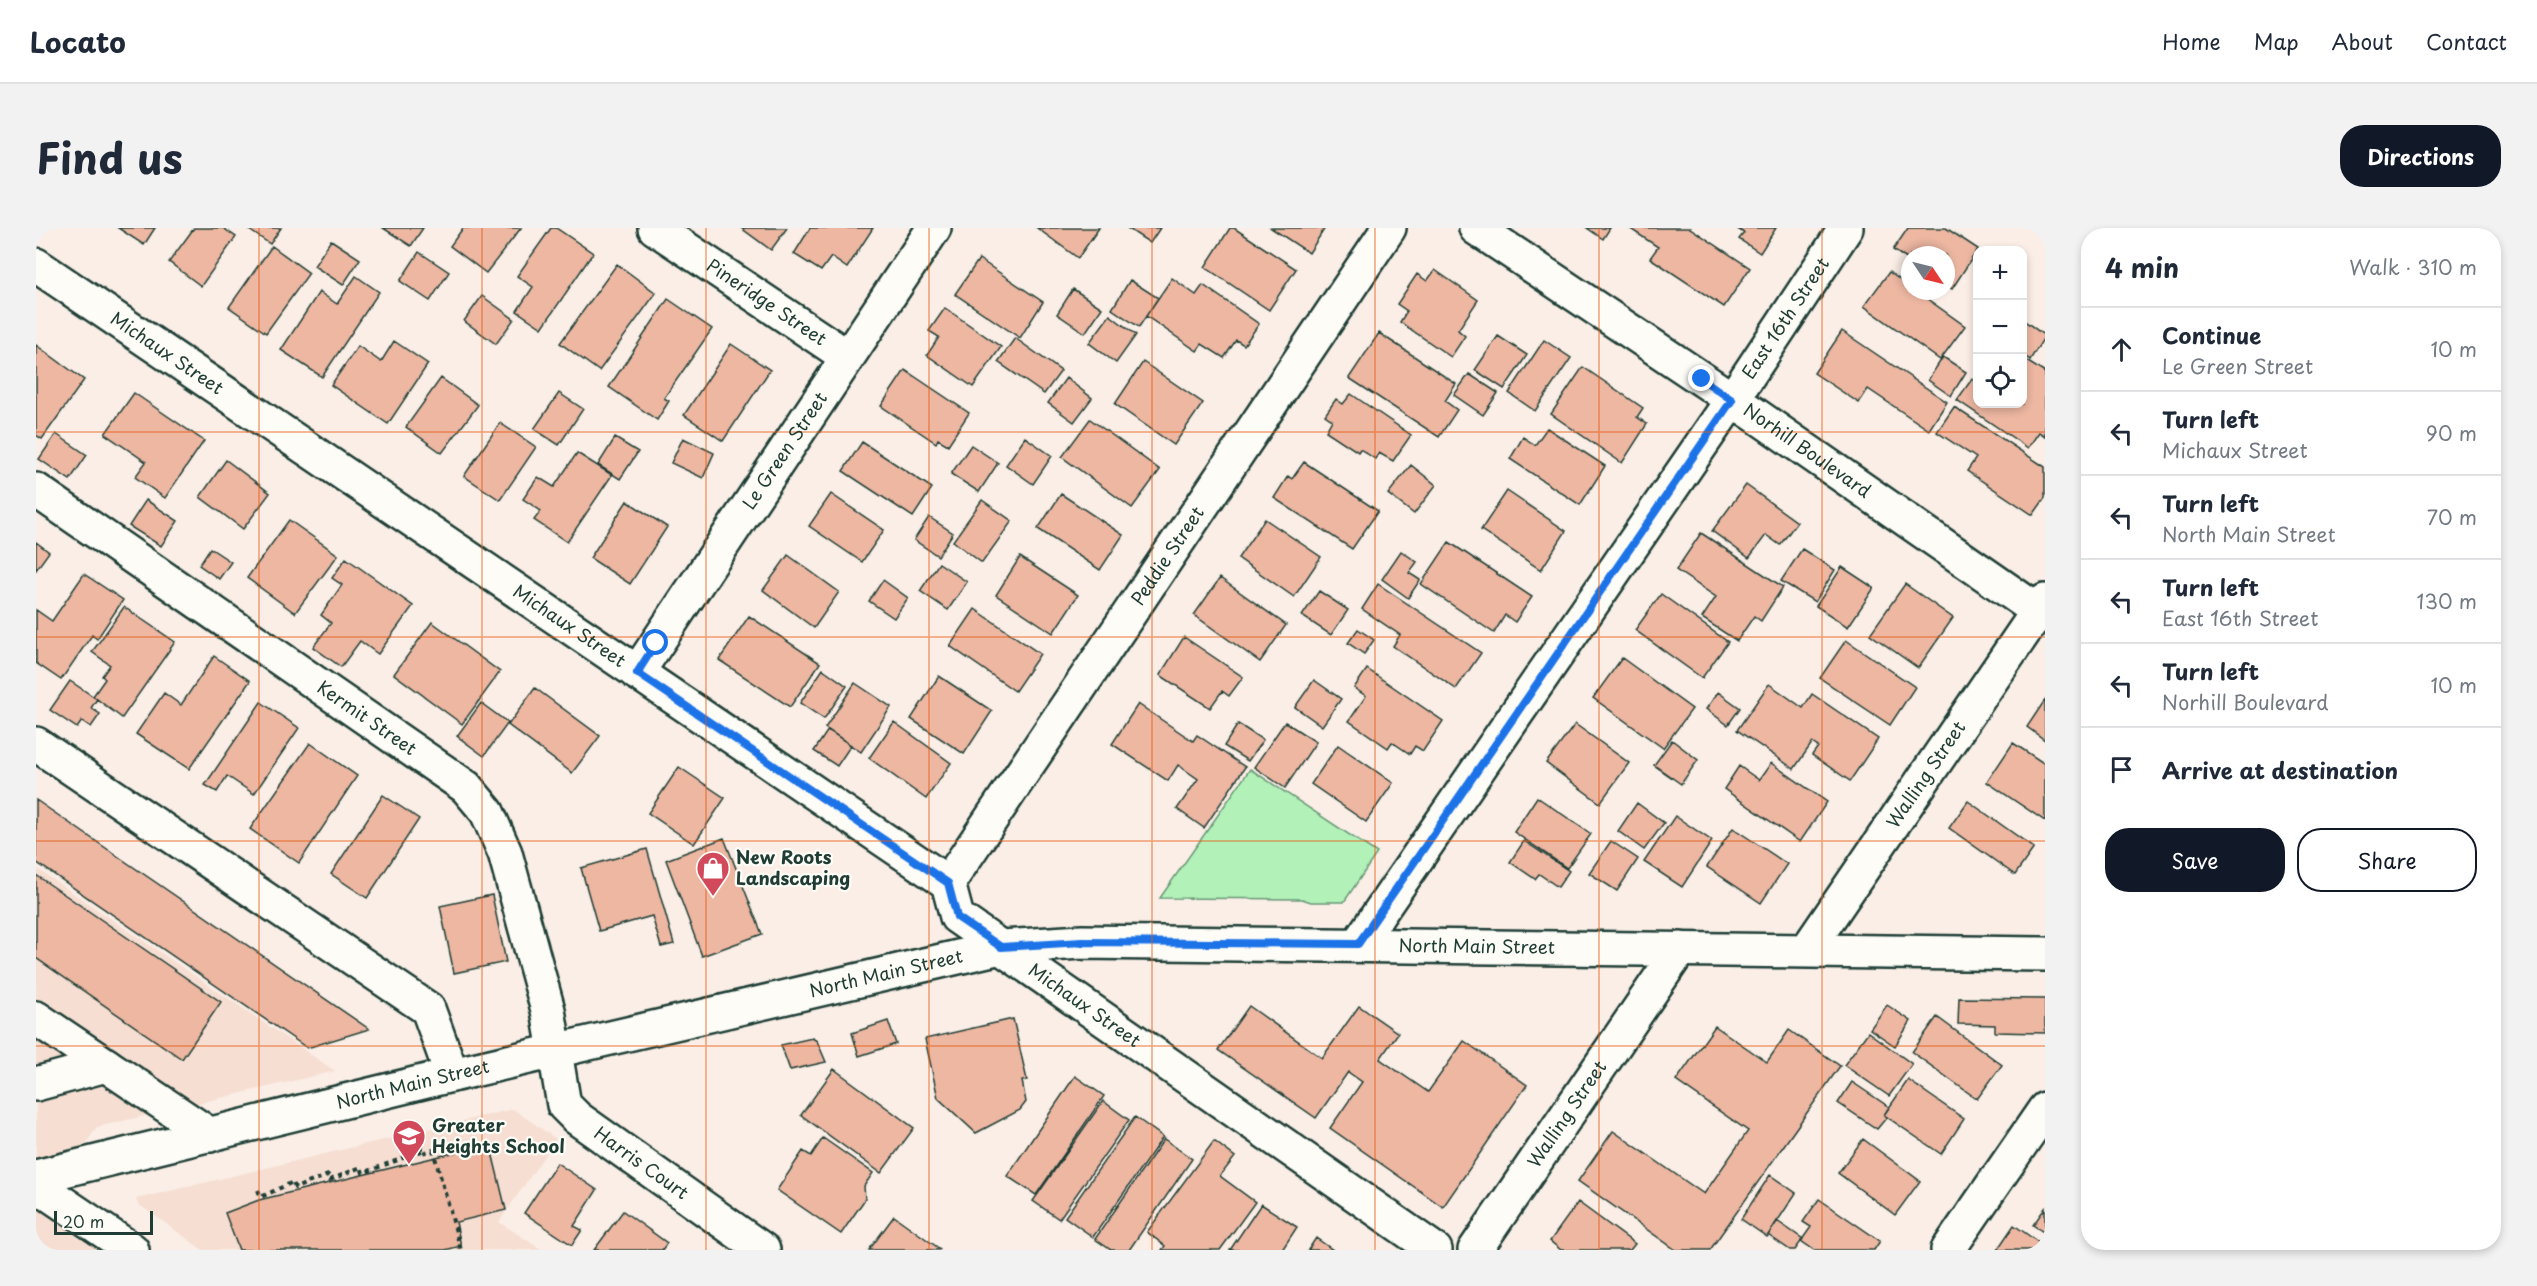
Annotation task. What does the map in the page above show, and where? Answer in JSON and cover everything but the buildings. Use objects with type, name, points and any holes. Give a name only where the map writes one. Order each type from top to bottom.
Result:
[{"type":"street","name":"Pineridge Street","points":[[655,228],[846,356]]},
{"type":"street","name":"Le Green Street","points":[[637,673],[846,356],[934,228]]},
{"type":"street","name":"Peddie Street","points":[[948,883],[1389,228]]},
{"type":"street","name":"Norhill Boulevard","points":[[1476,228],[2043,610]]},
{"type":"street","name":"East 16th Street","points":[[1358,944],[1732,400],[1846,228]]},
{"type":"street","name":"Michaux Street","points":[[36,265],[948,883],[957,917],[1436,1250]]},
{"type":"street","name":"Kermit Street","points":[[36,490],[466,787],[487,812],[505,853],[547,1004],[557,1051]]},
{"type":"street","name":"Walling Street","points":[[1807,950],[2043,610]]},
{"type":"street","points":[[36,744],[428,1009],[452,1075]]},
{"type":"street","name":"North Main Street","points":[[36,1177],[452,1075],[1001,947],[1082,942],[2045,954]]},
{"type":"street","name":"Walling Street","points":[[1475,1250],[1680,949]]},
{"type":"street","points":[[36,1018],[210,1136]]},
{"type":"street","name":"Harris Court","points":[[557,1051],[564,1105],[577,1118],[763,1250]]},
{"type":"street","points":[[36,1084],[106,1065]]},
{"type":"street","points":[[1948,1250],[2045,1109]]},
{"type":"street","points":[[36,1185],[132,1250]]},
{"type":"path","points":[[416,1128],[422,1151]]},
{"type":"path","points":[[258,1190],[261,1197],[293,1182],[295,1188],[328,1175],[330,1180],[361,1167],[363,1173],[422,1151],[422,1153],[433,1150],[460,1250]]},
{"type":"shaded area","points":[[36,868],[335,1071],[97,1127],[44,1205],[109,1250],[36,1250]]},
{"type":"shaded area","name":"Greater Heights School","points":[[513,1109],[556,1139],[499,1222],[542,1250],[203,1250],[138,1204],[136,1199]]},
{"type":"green space","points":[[1250,769],[1377,853],[1344,902],[1311,902],[1302,899],[1160,898]]},
{"type":"place","name":"New Roots Landscaping","points":[[713,897]]},
{"type":"place","name":"Greater Heights School","points":[[409,1165]]},
{"type":"route","points":[[656,643],[637,673],[948,883],[957,917],[1001,947],[1082,942],[1358,944],[1732,400],[1702,379]]}]
